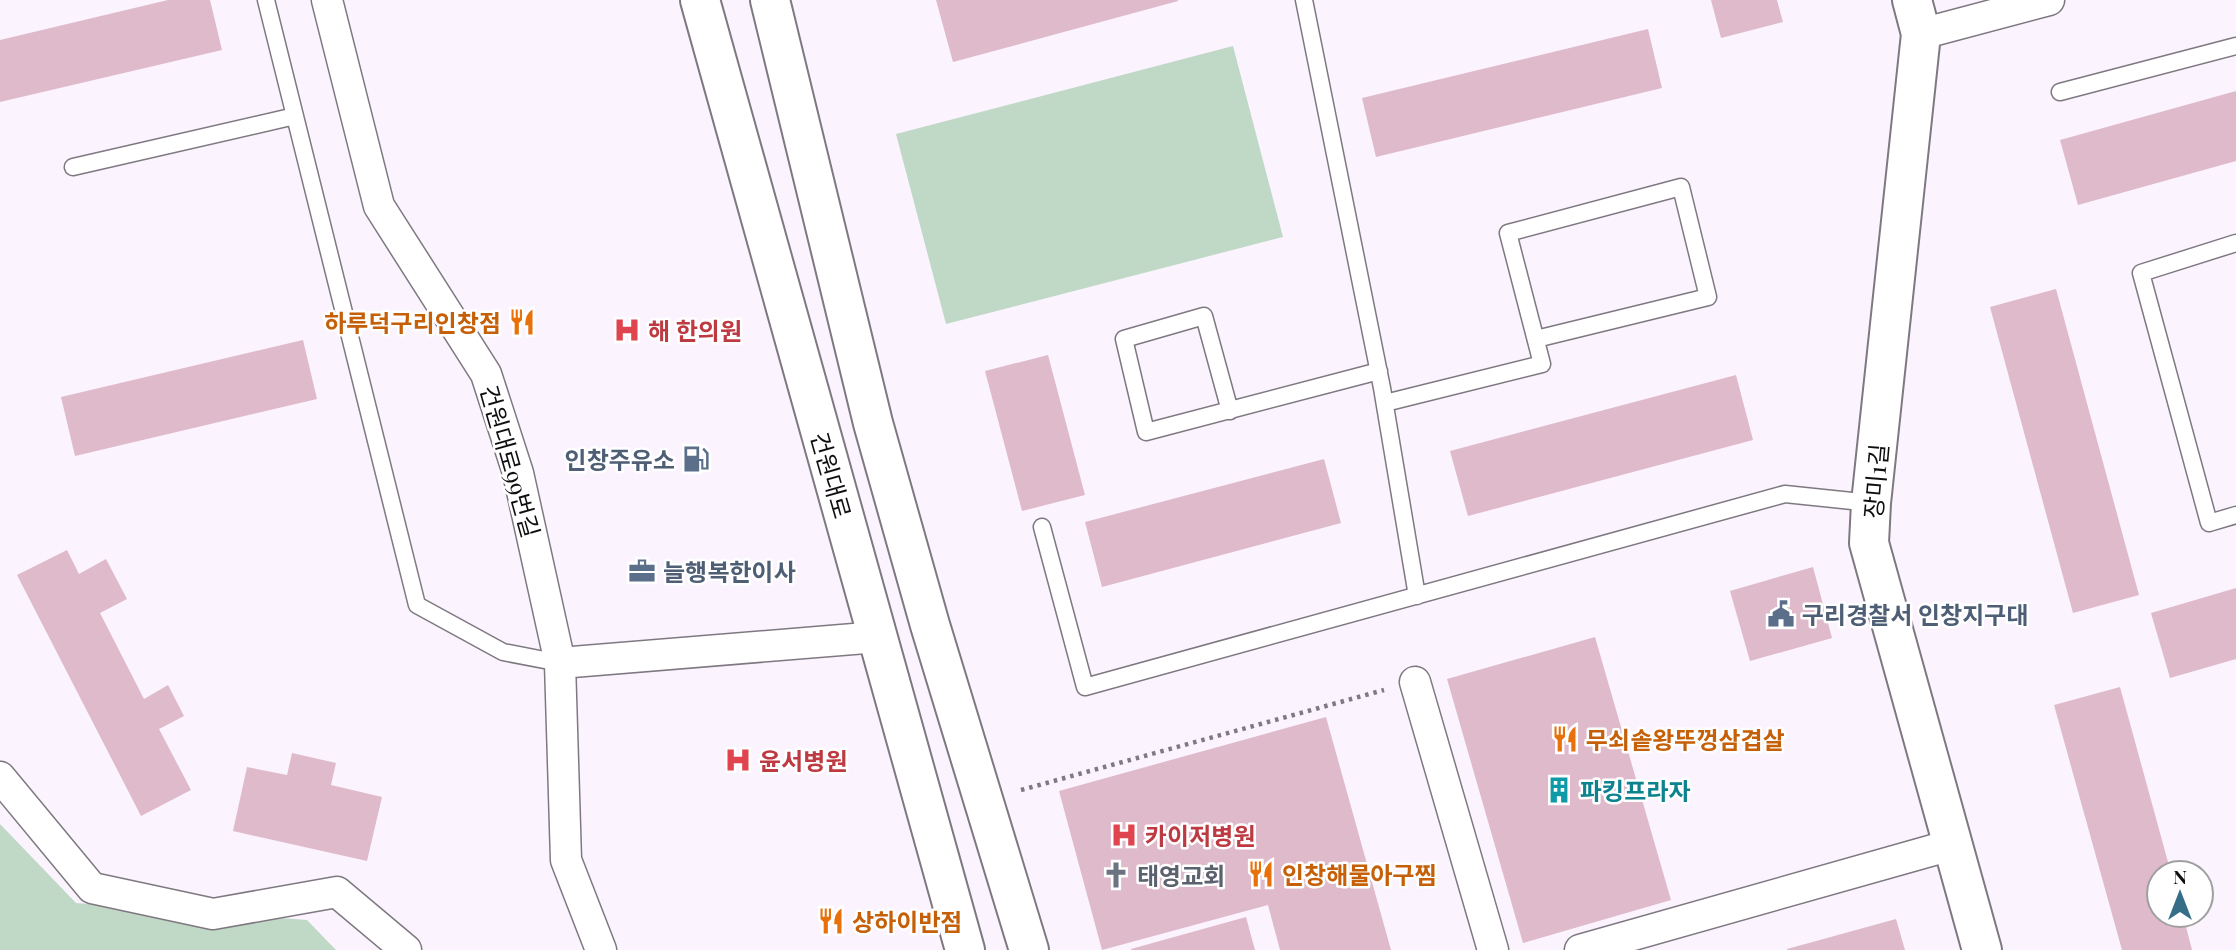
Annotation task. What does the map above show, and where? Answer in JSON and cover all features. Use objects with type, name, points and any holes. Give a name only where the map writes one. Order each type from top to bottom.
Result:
[{"type":"street","name":"건원대로99번길","points":[[327,0],[379,206],[486,374],[518,473],[560,663],[566,860],[601,950]]},
{"type":"street","name":"건원대로","points":[[700,0],[965,950]]},
{"type":"street","points":[[770,0],[873,423],[930,625],[1029,950]]},
{"type":"street","points":[[1917,17],[2049,0]]},
{"type":"street","name":"장미1길","points":[[1917,17],[1871,503],[1870,543],[1982,950]]},
{"type":"street","points":[[560,663],[878,637]]},
{"type":"street","points":[[1415,682],[1493,950]]},
{"type":"street","points":[[0,777],[92,888],[213,914],[337,892],[406,950]]},
{"type":"street","points":[[1580,950],[1951,845]]},
{"type":"lane","points":[[266,0],[417,605],[503,652],[560,663]]},
{"type":"lane","points":[[1304,0],[1379,371],[1417,596]]},
{"type":"lane","points":[[2060,92],[2236,46]]},
{"type":"lane","points":[[73,167],[295,116]]},
{"type":"lane","points":[[1385,403],[1542,364],[1508,233],[1681,187],[1708,297],[1536,339]]},
{"type":"lane","points":[[2236,243],[2141,273],[2209,523],[2236,515]]},
{"type":"lane","points":[[1230,411],[1204,316],[1124,339],[1146,432],[1230,411],[1379,371]]},
{"type":"lane","points":[[1042,527],[1085,687],[1784,494],[1871,503]]},
{"type":"path","points":[[985,800],[1415,682]]},
{"type":"green space","points":[[1233,46],[1283,237],[946,324],[896,134]]},
{"type":"green space","points":[[0,824],[76,903],[307,920],[336,950],[0,950]]},
{"type":"building","points":[[168,0],[210,0],[222,50],[0,102],[0,40]]},
{"type":"building","points":[[936,0],[1178,0],[1178,1],[953,62]]},
{"type":"building","points":[[1711,0],[1777,0],[1783,22],[1721,38]]},
{"type":"building","points":[[1648,29],[1662,88],[1376,157],[1362,98]]},
{"type":"building","points":[[2236,91],[2236,161],[2078,205],[2060,140]]},
{"type":"building","points":[[2056,289],[2139,595],[2073,613],[1990,307]]},
{"type":"building","points":[[303,340],[317,399],[75,456],[61,397]]},
{"type":"building","points":[[1048,355],[1085,495],[1022,511],[985,371]]},
{"type":"building","points":[[1736,375],[1753,440],[1468,516],[1450,451]]},
{"type":"building","points":[[1324,459],[1341,523],[1102,587],[1085,522]]},
{"type":"building","points":[[67,550],[79,574],[106,559],[127,599],[100,613],[144,699],[168,685],[184,716],[159,729],[191,790],[141,816],[17,575]]},
{"type":"building","name":"구리경찰서 인창지구대","points":[[1813,567],[1832,638],[1750,661],[1730,591]]},
{"type":"building","points":[[2236,588],[2236,659],[2170,678],[2151,613]]},
{"type":"building","name":"파킹프라자","points":[[1595,637],[1671,900],[1523,943],[1447,679]]},
{"type":"building","points":[[2120,687],[2167,859],[2145,859],[2145,929],[2187,929],[2192,950],[2122,950],[2054,705]]},
{"type":"building","points":[[1326,717],[1391,950],[1280,950],[1268,905],[1102,950],[1059,791]]},
{"type":"building","points":[[292,753],[336,763],[331,785],[382,797],[367,861],[233,831],[247,767],[287,775]]},
{"type":"building","points":[[1246,917],[1255,950],[1131,950],[1131,949]]},
{"type":"building","points":[[1896,919],[1905,950],[1787,950],[1787,949]]},
{"type":"place","name":"하루덕구리인창점","points":[[522,322]]},
{"type":"place","name":"해 한의원","points":[[627,330]]},
{"type":"place","name":"인창주유소","points":[[696,459]]},
{"type":"place","name":"늘행복한이사","points":[[642,571]]},
{"type":"place","name":"구리경찰서 인창지구대","points":[[1781,614]]},
{"type":"place","name":"무쇠솥왕뚜껑삼겹살","points":[[1565,739]]},
{"type":"place","name":"윤서병원","points":[[738,760]]},
{"type":"place","name":"파킹프라자","points":[[1559,790]]},
{"type":"place","name":"카이저병원","points":[[1124,835]]},
{"type":"place","name":"인창해물아구찜","points":[[1261,874]]},
{"type":"place","name":"태영교회","points":[[1116,875]]},
{"type":"place","name":"상하이반점","points":[[831,921]]}]
